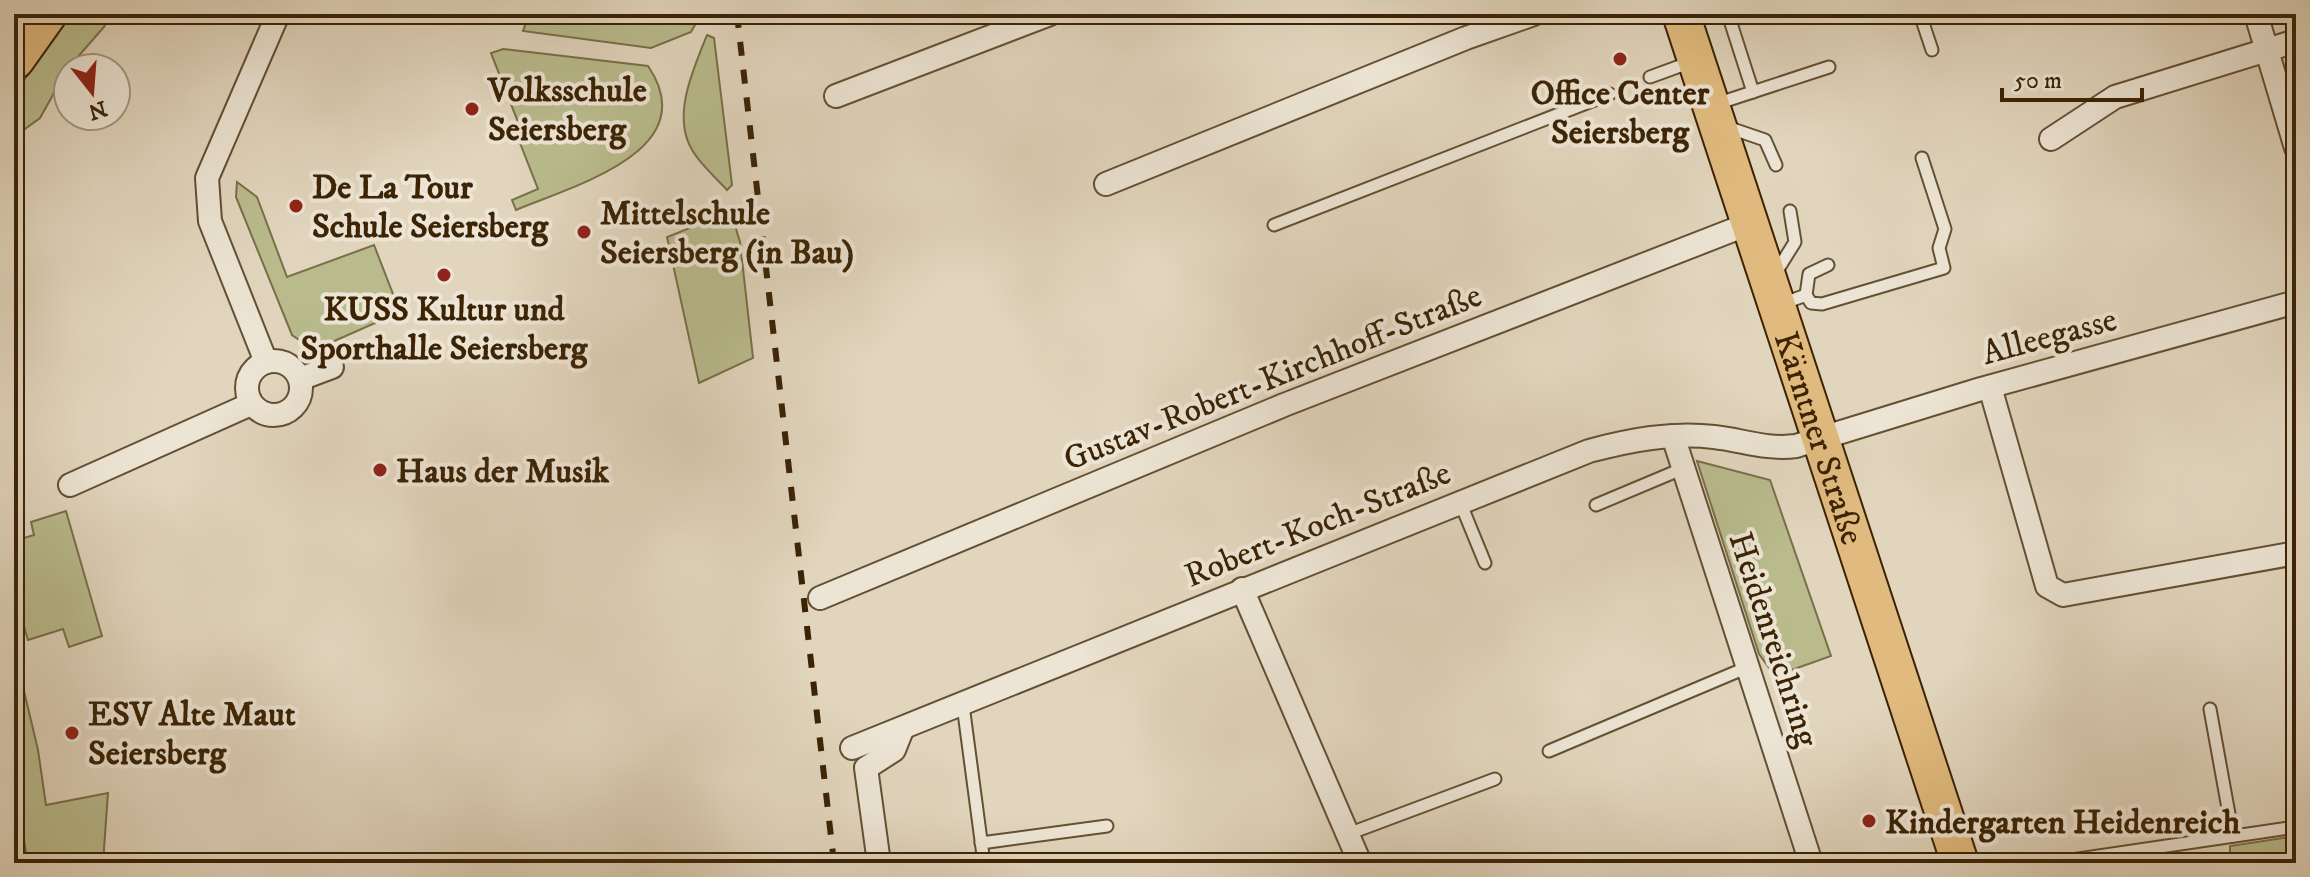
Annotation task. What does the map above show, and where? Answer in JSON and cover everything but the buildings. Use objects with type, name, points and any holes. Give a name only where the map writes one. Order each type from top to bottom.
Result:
[{"type":"highway","points":[[14,59],[46,14]]},
{"type":"main road","name":"Kärntner Straße","points":[[1681,14],[1751,223],[1785,294],[1821,438],[1960,863]]},
{"type":"street","points":[[266,362],[210,221],[206,189],[207,178],[278,14]]},
{"type":"street","points":[[836,96],[1050,14]]},
{"type":"street","points":[[1106,184],[1466,38],[1534,14]]},
{"type":"street","points":[[2256,14],[2296,148]]},
{"type":"street","points":[[2051,139],[2115,97],[2296,41]]},
{"type":"street","name":"Gustav-Robert-Kirchhoff-Straße","points":[[820,598],[1284,405],[1751,223]]},
{"type":"street","name":"Alleegasse","points":[[1821,438],[1990,387],[2296,302]]},
{"type":"street","points":[[251,404],[265,413],[282,414],[300,396],[300,379],[290,365],[266,362]]},
{"type":"street","points":[[251,404],[248,379],[266,362]]},
{"type":"street","points":[[300,379],[332,367]]},
{"type":"street","points":[[1990,387],[2047,586],[2063,595],[2296,553]]},
{"type":"street","points":[[70,485],[251,404]]},
{"type":"street","name":"Robert-Koch-Straße","points":[[852,748],[1589,451],[1624,441],[1673,436],[1717,437],[1776,448],[1821,438]]},
{"type":"street","name":"Heidenreichring","points":[[1673,436],[1811,863]]},
{"type":"street","points":[[1242,589],[1360,863]]},
{"type":"street","points":[[879,863],[866,768],[894,750],[902,730]]},
{"type":"lane","points":[[1728,14],[1753,92]]},
{"type":"lane","points":[[1920,14],[1932,50]]},
{"type":"lane","points":[[1650,77],[1696,60]]},
{"type":"lane","points":[[1715,115],[1753,92],[1829,67]]},
{"type":"lane","points":[[1274,225],[1610,94]]},
{"type":"lane","points":[[1715,115],[1765,140],[1776,165]]},
{"type":"lane","points":[[1785,294],[1822,304],[1944,268],[1939,248],[1945,229],[1922,158]]},
{"type":"lane","points":[[1785,294],[1795,242],[1790,211]]},
{"type":"lane","points":[[1785,294],[1809,274],[1828,265]]},
{"type":"lane","points":[[1596,505],[1684,468]]},
{"type":"lane","points":[[1460,502],[1485,563]]},
{"type":"lane","points":[[1549,751],[1749,667]]},
{"type":"lane","points":[[963,705],[984,863]]},
{"type":"lane","points":[[2210,709],[2233,836]]},
{"type":"lane","points":[[1348,834],[1495,779]]},
{"type":"lane","points":[[981,843],[1107,826]]},
{"type":"lane","points":[[2051,863],[2296,827]]},
{"type":"green space","points":[[72,14],[110,14],[104,27],[82,52],[52,52],[52,97],[40,118],[14,137],[14,94]]},
{"type":"green space","points":[[529,14],[701,14],[691,32],[651,48],[523,31]]},
{"type":"green space","points":[[707,35],[714,38],[732,185],[727,190],[697,158],[685,133],[687,90]]},
{"type":"green space","points":[[503,49],[648,66],[661,96],[660,121],[646,143],[625,161],[598,176],[516,210],[512,200],[538,189],[520,143],[525,140],[491,53]]},
{"type":"green space","points":[[237,182],[257,197],[287,277],[374,245],[400,312],[314,350],[292,335],[236,197]]},
{"type":"green space","points":[[722,215],[733,219],[740,242],[753,358],[699,383],[667,237]]},
{"type":"green space","points":[[1697,461],[1770,480],[1831,656],[1775,676],[1759,654]]},
{"type":"green space","points":[[66,511],[102,636],[69,647],[63,629],[28,640],[14,592],[14,541],[34,535],[31,522]]},
{"type":"green space","points":[[14,649],[38,750],[46,805],[108,793],[103,863],[56,863],[55,858],[55,863],[28,863],[14,784]]},
{"type":"green space","points":[[2296,836],[2296,863],[2230,863],[2230,846]]},
{"type":"railway","points":[[737,14],[834,863]]},
{"type":"place","name":"Office Center Seiersberg","points":[[1620,59]]},
{"type":"place","name":"Volksschule Seiersberg","points":[[472,109]]},
{"type":"place","name":"De La Tour Schule Seiersberg","points":[[296,206]]},
{"type":"place","name":"Mittelschule Seiersberg (in Bau)","points":[[584,232]]},
{"type":"place","name":"KUSS Kultur und Sporthalle Seiersberg","points":[[444,275]]},
{"type":"place","name":"Haus der Musik","points":[[380,470]]},
{"type":"place","name":"ESV Alte Maut Seiersberg","points":[[72,733]]},
{"type":"place","name":"Kindergarten Heidenreich","points":[[1869,821]]}]
